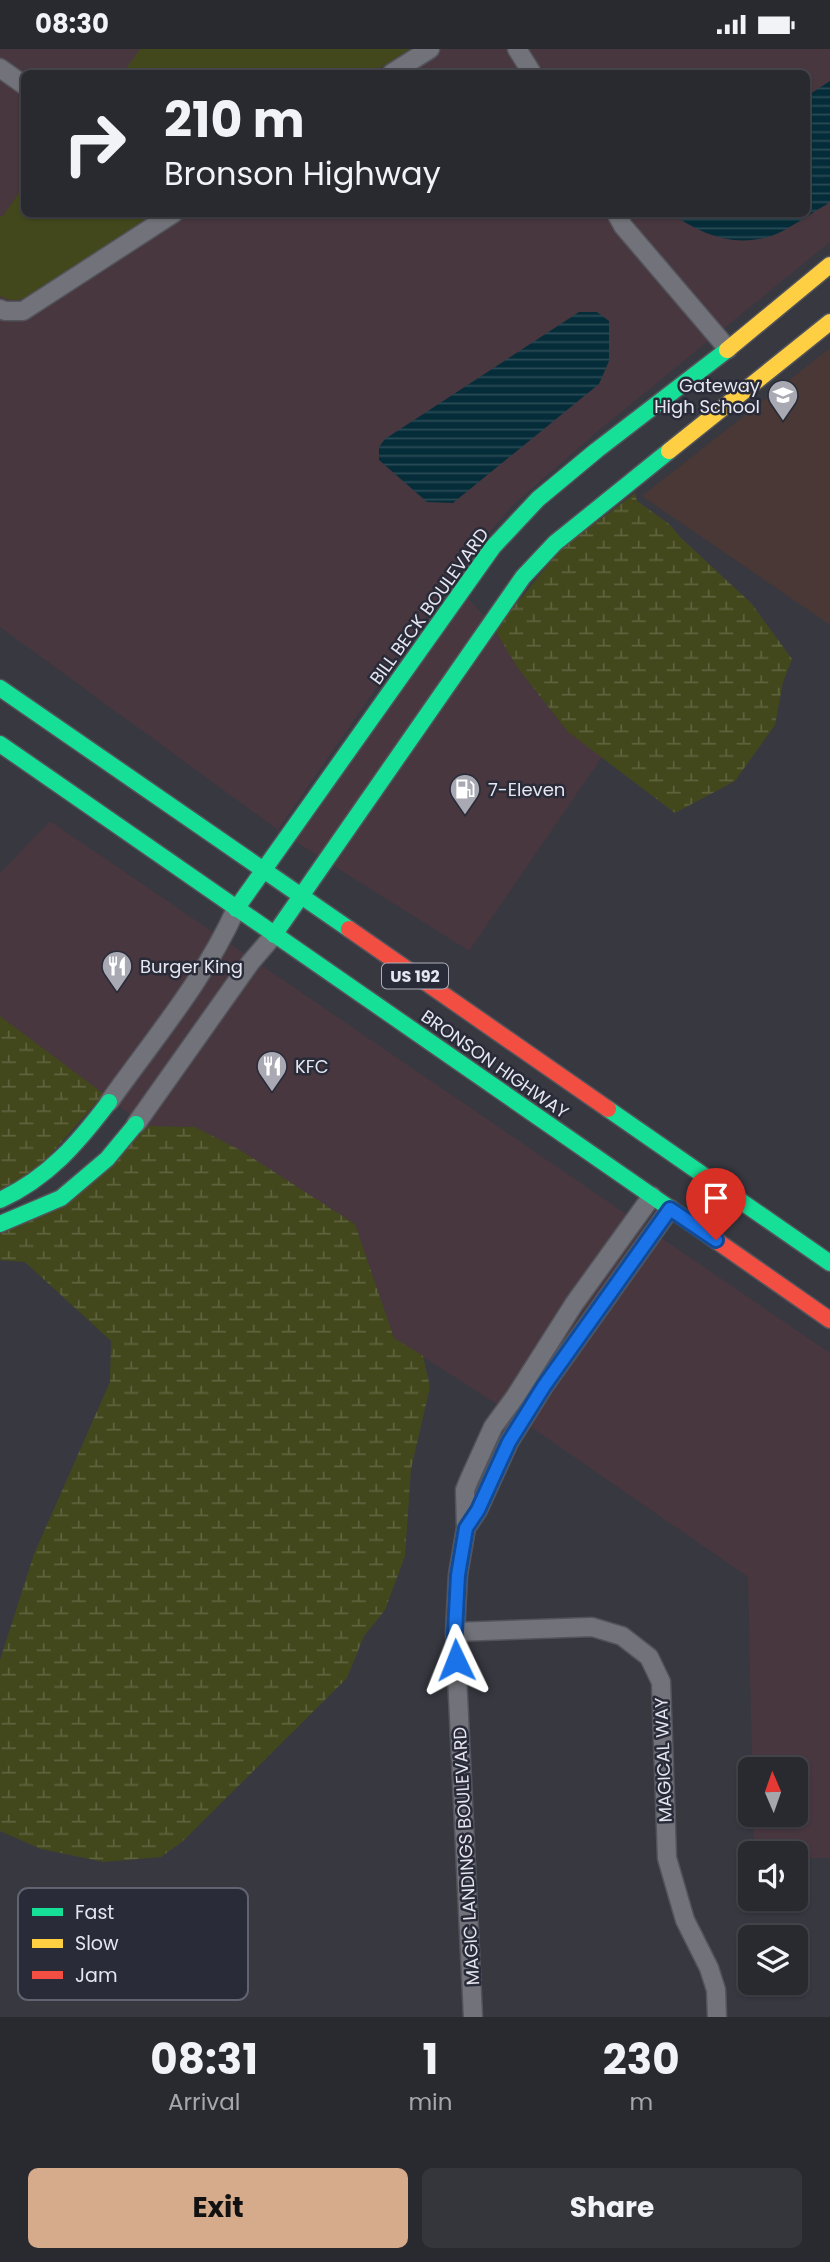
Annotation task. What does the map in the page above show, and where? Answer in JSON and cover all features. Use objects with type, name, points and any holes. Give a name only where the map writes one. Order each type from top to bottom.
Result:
[{"type":"main road","name":"BILL BECK BOULEVARD","points":[[236,909],[493,547],[548,491],[830,265]]},
{"type":"main road","points":[[274,935],[302,898],[480,635],[523,577],[555,543],[830,322]]},
{"type":"main road","name":"BRONSON HIGHWAY","points":[[0,688],[830,1263]]},
{"type":"main road","name":"BRONSON HIGHWAY","points":[[0,744],[830,1319]]},
{"type":"main road","points":[[0,1200],[39,1181],[74,1148],[109,1102]]},
{"type":"main road","points":[[0,1224],[61,1198],[107,1159],[136,1124]]},
{"type":"street","points":[[397,70],[430,49]]},
{"type":"street","points":[[517,49],[529,70]]},
{"type":"street","points":[[0,68],[21,83]]},
{"type":"street","points":[[0,309],[23,311],[168,217]]},
{"type":"street","points":[[618,217],[728,349]]},
{"type":"street","points":[[109,1102],[209,962],[236,909]]},
{"type":"street","points":[[136,1124],[250,963],[274,935]]},
{"type":"street","name":"MAGIC LANDINGS BOULEVARD","points":[[473,2017],[455,1632],[458,1575],[466,1528],[465,1490],[493,1427],[574,1304],[652,1196]]},
{"type":"street","name":"MAGIC LANDINGS BOULEVARD","points":[[466,1528],[478,1510],[509,1442],[544,1386],[670,1209]]},
{"type":"street","name":"MAGICAL WAY","points":[[455,1632],[592,1627],[622,1636],[649,1657],[661,1682],[667,1858],[685,1920],[709,1968],[716,1990],[717,2017]]},
{"type":"shaded area","points":[[0,49],[830,49],[830,242],[598,431],[514,504],[462,564],[278,830],[0,627]]},
{"type":"shaded area","name":"Gateway High School","points":[[830,348],[830,625],[642,496]]},
{"type":"shaded area","points":[[467,597],[484,616],[320,857],[295,841]]},
{"type":"shaded area","points":[[495,630],[517,667],[568,732],[602,757],[469,951],[334,866]]},
{"type":"shaded area","points":[[50,821],[830,1353],[830,1858],[808,1858],[808,1841],[754,1841],[753,1827],[808,1827],[808,1757],[752,1757],[748,1577],[512,1414],[394,1338],[355,1224],[240,1150],[195,1127],[145,1126],[135,1111],[131,1115],[117,1105],[108,1089],[104,1094],[0,1016],[0,873]]},
{"type":"green space","points":[[140,49],[410,49],[377,70],[125,70]]},
{"type":"green space","points":[[21,190],[21,217],[148,217],[31,295],[12,300],[0,296],[0,216],[2,217]]},
{"type":"green space","points":[[635,493],[637,501],[669,524],[751,603],[792,659],[783,682],[775,725],[735,781],[675,813],[568,732],[517,667],[495,630],[560,550]]},
{"type":"green space","points":[[0,1016],[104,1094],[34,1173],[0,1190]]},
{"type":"green space","points":[[145,1126],[195,1127],[240,1150],[355,1224],[394,1338],[423,1356],[430,1387],[411,1469],[405,1556],[385,1610],[364,1636],[347,1678],[183,1841],[161,1857],[104,1862],[41,1849],[0,1831],[0,1660],[34,1554],[110,1382],[111,1341],[25,1262],[0,1260],[0,1234]]},
{"type":"water","points":[[830,81],[830,201],[810,214],[810,94]]},
{"type":"water","points":[[677,217],[806,217],[782,231],[755,240],[717,237]]},
{"type":"water","points":[[579,312],[597,312],[609,321],[609,361],[599,384],[453,503],[427,502],[379,460],[379,447],[385,439]]},
{"type":"traffic: fast","points":[[236,909],[493,547],[538,499],[727,350]]},
{"type":"traffic: fast","points":[[274,935],[523,577],[555,543],[669,451]]},
{"type":"traffic: fast","points":[[0,688],[349,929]]},
{"type":"traffic: fast","points":[[0,744],[691,1223]]},
{"type":"traffic: fast","points":[[0,1200],[33,1181],[61,1158],[109,1102]]},
{"type":"traffic: fast","points":[[608,1109],[830,1263]]},
{"type":"traffic: fast","points":[[0,1224],[61,1198],[107,1159],[136,1124]]},
{"type":"traffic: slow","points":[[727,350],[830,265]]},
{"type":"traffic: slow","points":[[669,451],[830,322]]},
{"type":"traffic: jam","points":[[349,929],[608,1109]]},
{"type":"traffic: jam","points":[[691,1223],[830,1320]]},
{"type":"place","name":"Gateway High School","points":[[783,422]]},
{"type":"place","name":"7-Eleven","points":[[465,816]]},
{"type":"place","name":"Burger King","points":[[117,993]]},
{"type":"place","name":"KFC","points":[[272,1093]]},
{"type":"route","points":[[456,1660],[458,1575],[466,1528],[478,1510],[520,1424],[670,1209],[716,1240]]}]
